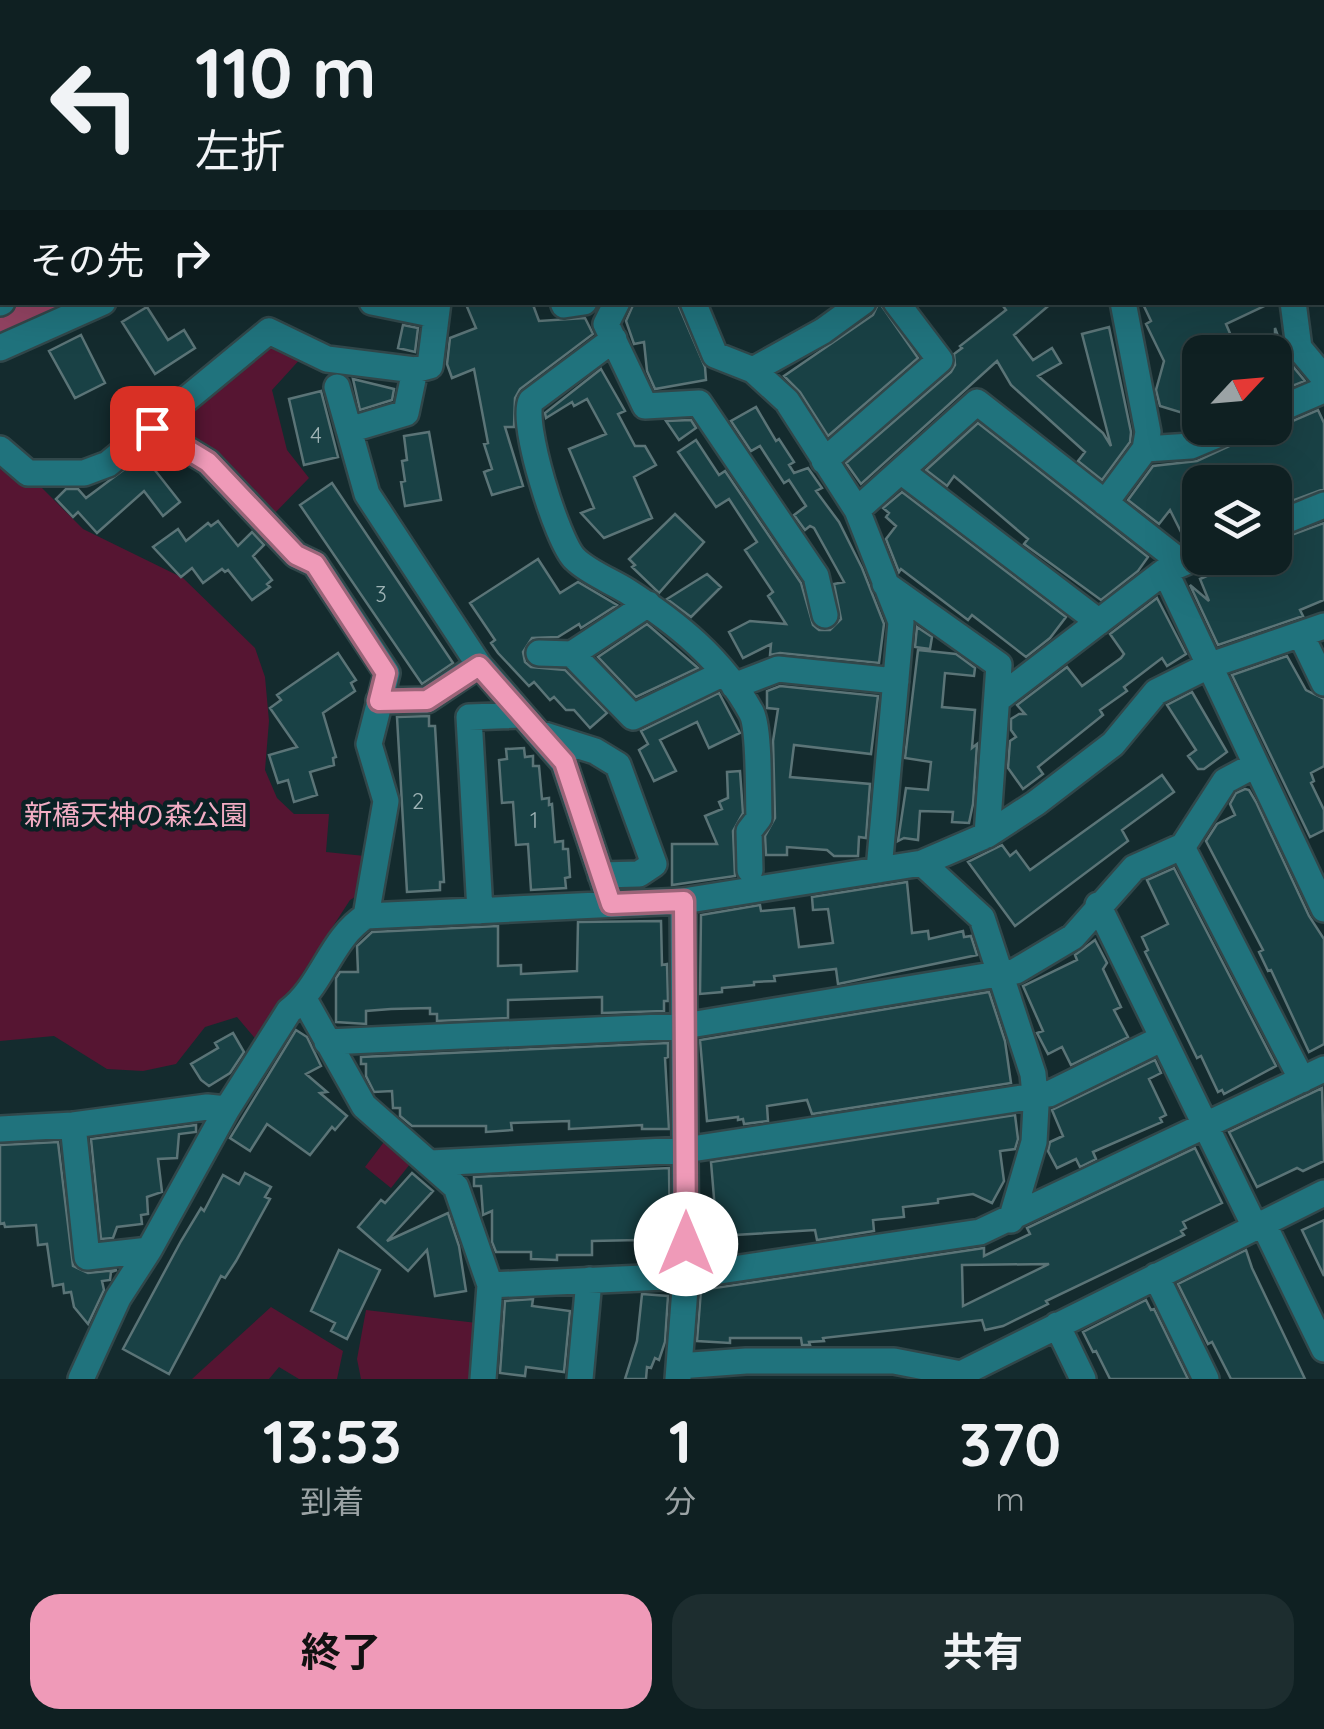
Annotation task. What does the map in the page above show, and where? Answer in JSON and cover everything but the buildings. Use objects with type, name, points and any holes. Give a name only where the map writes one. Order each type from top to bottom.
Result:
[{"type":"street","points":[[31,0],[70,0]]},
{"type":"street","points":[[0,348],[95,305]]},
{"type":"street","points":[[0,449],[28,473],[84,472],[108,464],[269,332],[327,360],[414,370],[430,366],[437,309],[400,305]]},
{"type":"street","points":[[616,305],[606,324],[645,406],[699,402],[816,576],[825,615]]},
{"type":"street","points":[[693,305],[715,355],[753,370],[786,401],[857,510],[901,622],[879,870]]},
{"type":"street","points":[[753,370],[824,331],[859,305]]},
{"type":"street","points":[[824,461],[940,360],[898,305]]},
{"type":"street","points":[[1105,503],[1145,449],[1148,432],[1124,305]]},
{"type":"street","points":[[1292,305],[1299,348],[1324,378]]},
{"type":"street","points":[[614,339],[531,401],[526,411],[533,445],[561,536],[575,559],[648,604],[700,644],[754,716],[758,818],[750,831],[751,880]]},
{"type":"street","points":[[349,430],[406,413],[414,370]]},
{"type":"street","points":[[338,387],[366,494],[479,666],[564,762],[611,904]]},
{"type":"street","points":[[1292,403],[1324,390]]},
{"type":"street","points":[[857,510],[977,402],[1182,563],[998,699]]},
{"type":"street","points":[[152,428],[208,462],[296,555],[315,564],[386,673],[369,744],[386,801],[366,916]]},
{"type":"street","points":[[1145,449],[1193,445]]},
{"type":"street","points":[[901,471],[1100,622]]},
{"type":"street","points":[[1292,518],[1324,505]]},
{"type":"street","points":[[1185,575],[1208,666],[1324,910]]},
{"type":"street","points":[[885,584],[999,665],[987,835]]},
{"type":"street","points":[[539,653],[572,654],[648,604]]},
{"type":"street","points":[[81,1379],[118,1298],[150,1250],[227,1109],[289,1010],[304,1000],[352,925],[366,916],[684,901],[751,880],[922,863],[987,835],[1036,802],[1112,744],[1156,692],[1208,666],[1312,631],[1324,683]]},
{"type":"street","points":[[572,654],[633,717],[729,680],[778,668],[896,681]]},
{"type":"street","points":[[379,701],[427,700],[479,666]]},
{"type":"street","points":[[480,911],[470,717],[530,724],[595,750],[618,765],[654,864],[639,874],[602,876]]},
{"type":"street","points":[[327,1042],[684,1026],[1016,970],[1072,937],[1134,868],[1182,847],[1225,780],[1255,765]]},
{"type":"street","points":[[490,1286],[686,1276],[980,1232],[1313,1074],[1182,847]]},
{"type":"street","points":[[922,863],[982,918],[1033,1074],[1034,1142],[1011,1220]]},
{"type":"street","points":[[684,901],[686,1276],[678,1373],[839,1370],[894,1360],[962,1376],[1324,1193]]},
{"type":"street","points":[[1098,904],[1206,1127],[1324,1349]]},
{"type":"street","points":[[304,1000],[364,1106],[456,1187],[490,1286],[482,1379]]},
{"type":"street","points":[[431,1164],[685,1150],[1049,1094],[1163,1038]]},
{"type":"street","points":[[0,1129],[74,1125],[207,1107],[227,1109]]},
{"type":"street","points":[[74,1125],[87,1257],[150,1250]]},
{"type":"street","points":[[1156,1276],[1206,1379]]},
{"type":"street","points":[[580,1379],[589,1280]]},
{"type":"street","points":[[1057,1325],[1083,1379]]},
{"type":"green space","points":[[269,338],[303,356],[272,390],[287,450],[309,478],[272,516],[175,431],[176,416]]},
{"type":"green space","name":"新橋天神の森公園","points":[[0,452],[83,529],[183,578],[255,648],[265,677],[269,721],[265,770],[277,798],[294,814],[329,814],[326,852],[365,856],[360,894],[350,900],[258,1042],[237,1017],[205,1027],[176,1064],[143,1071],[107,1069],[54,1036],[0,1041]]},
{"type":"green space","points":[[387,1138],[414,1159],[391,1188],[365,1167]]},
{"type":"green space","points":[[271,1307],[343,1351],[337,1379],[299,1379],[279,1367],[269,1379],[192,1379]]},
{"type":"green space","points":[[366,1310],[477,1323],[473,1379],[361,1379],[357,1359]]},
{"type":"waterway","points":[[0,324],[41,305]]},
{"type":"route","points":[[152,428],[208,462],[296,555],[315,564],[386,673],[379,701],[427,700],[479,666],[564,762],[611,904],[684,901],[686,1244]]}]
